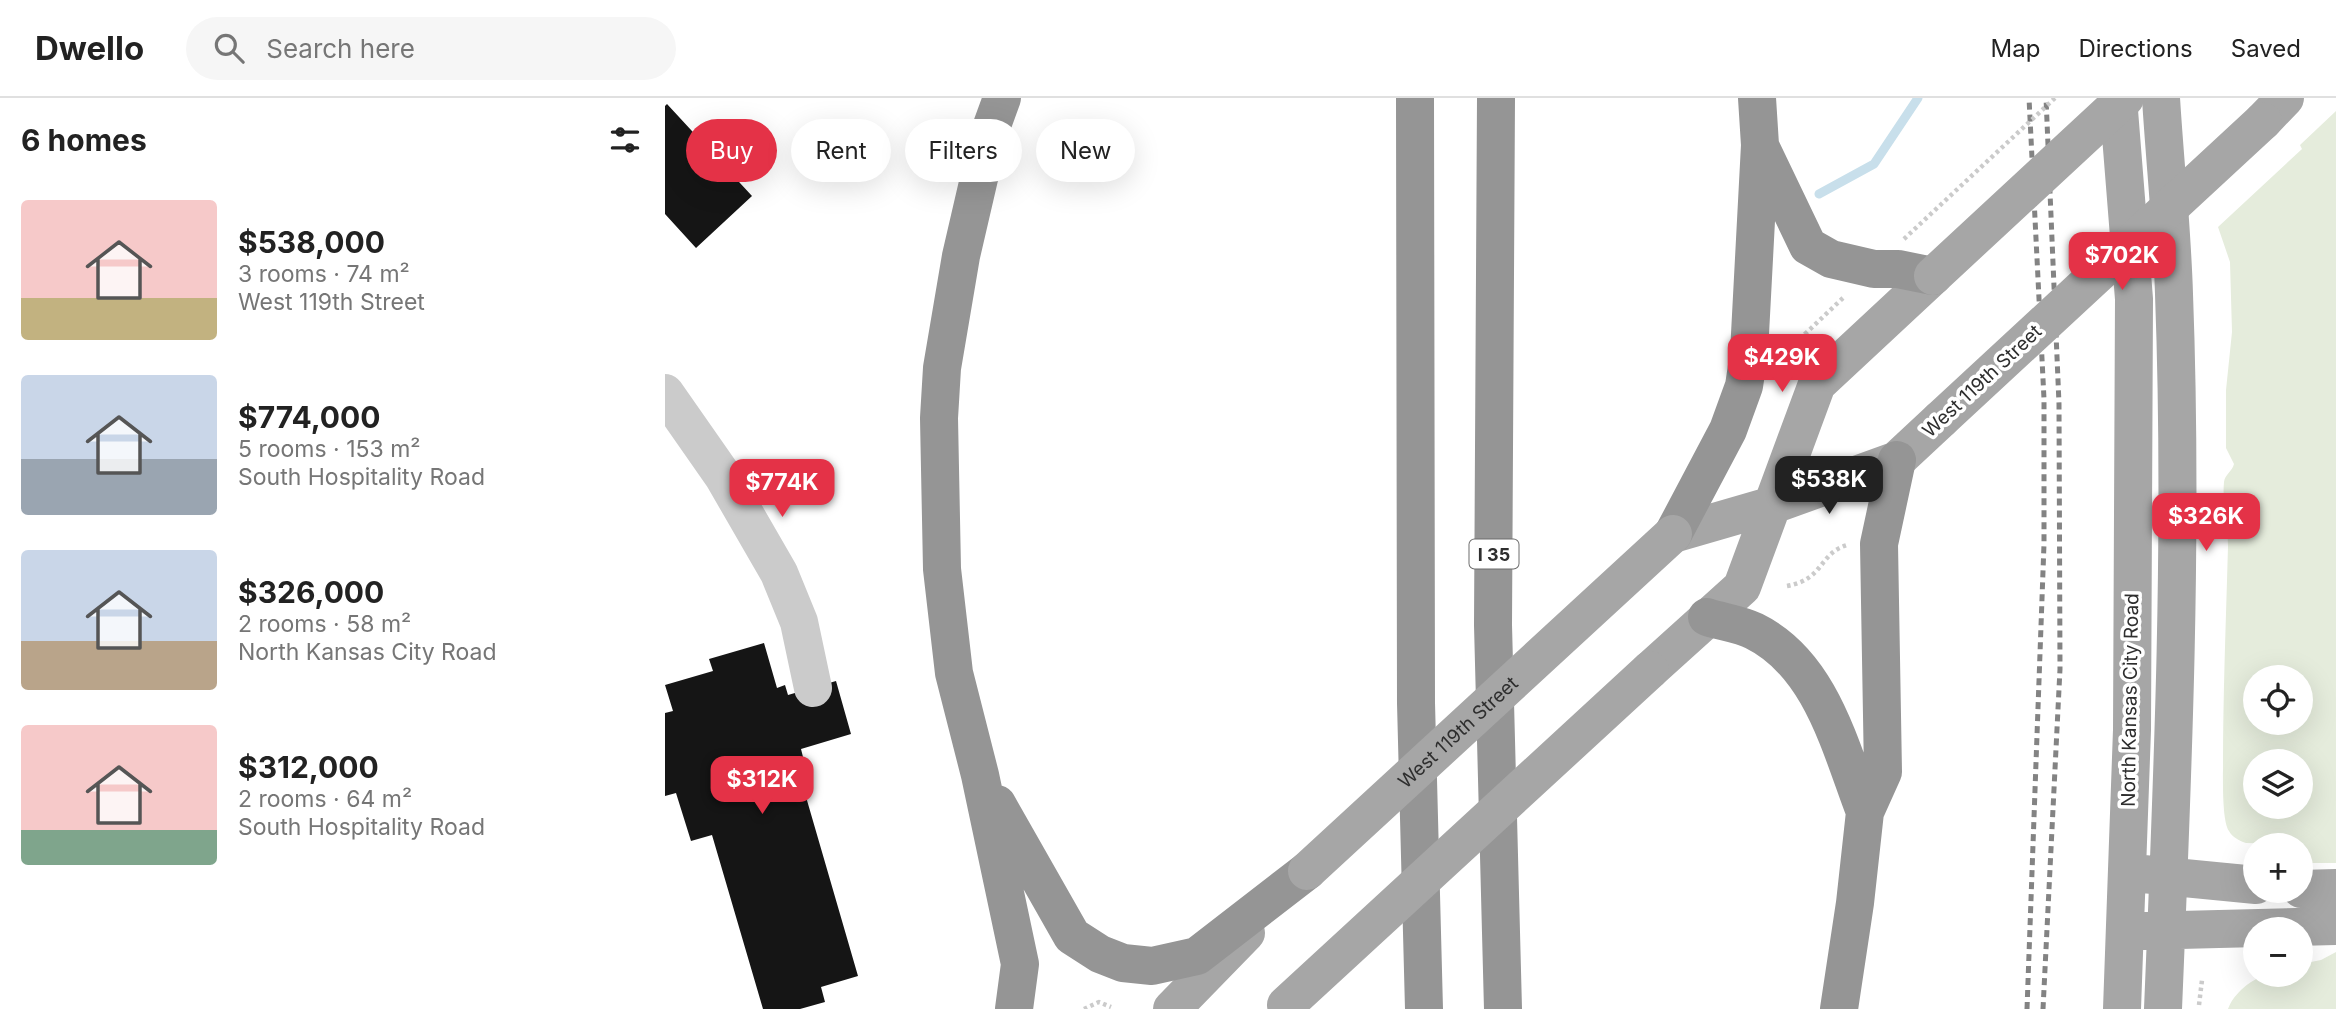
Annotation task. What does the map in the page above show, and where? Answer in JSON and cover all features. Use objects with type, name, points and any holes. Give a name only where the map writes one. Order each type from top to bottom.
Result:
[{"type":"highway","points":[[1002,98],[990,131],[961,256],[942,368],[939,418],[942,569],[954,673],[980,775],[1020,964],[1014,1009]]},
{"type":"highway","points":[[1415,98],[1416,703],[1424,1009]]},
{"type":"highway","name":"I 35","points":[[1496,98],[1493,625],[1503,1009]]},
{"type":"highway","points":[[1673,534],[1728,430],[1744,386],[1749,353],[1760,145],[1757,98]]},
{"type":"highway","points":[[1760,145],[1808,246],[1831,259],[1874,269],[1898,269],[1933,276]]},
{"type":"highway","points":[[1839,1009],[1865,812],[1883,772],[1879,544],[1898,460]]},
{"type":"highway","points":[[1707,617],[1752,630],[1787,654],[1804,671],[1835,733],[1865,812]]},
{"type":"highway","points":[[980,775],[1072,936],[1100,954],[1123,963],[1152,966],[1196,957],[1307,871]]},
{"type":"main road","name":"North Kansas City Road","points":[[2118,98],[2134,299],[2132,730],[2122,1009]]},
{"type":"main road","points":[[1283,1008],[1742,587],[1817,384],[2125,98]]},
{"type":"main road","points":[[2161,98],[2174,292],[2177,491],[2174,735],[2164,1009]]},
{"type":"main road","name":"West 119th Street","points":[[1171,1009],[1307,871],[1673,534],[1773,505],[1898,460],[2274,110]]},
{"type":"main road","points":[[2125,873],[2243,884]]},
{"type":"main road","points":[[2313,889],[2336,888]]},
{"type":"main road","points":[[2124,931],[2336,926]]},
{"type":"street","points":[[665,393],[723,476],[779,573],[799,622],[813,688]]},
{"type":"path","points":[[1904,239],[2055,98]]},
{"type":"path","points":[[1787,586],[1810,579],[1830,554],[1850,544]]},
{"type":"path","points":[[2199,1009],[2201,980]]},
{"type":"path","points":[[1084,1009],[1099,1002],[1111,1006]]},
{"type":"green space","points":[[2336,111],[2336,863],[2313,863],[2313,833],[2243,833],[2243,842],[2239,840],[2230,833],[2227,826],[2223,800],[2228,546],[2224,490],[2225,479],[2234,464],[2226,448],[2226,390],[2232,332],[2230,262],[2218,227],[2302,149],[2300,145]]},
{"type":"green space","points":[[2336,952],[2336,1009],[2228,1009],[2245,987],[2313,987],[2313,962]]},
{"type":"building","points":[[667,104],[686,125],[686,182],[739,182],[752,196],[696,248],[665,214]]},
{"type":"building","points":[[764,643],[777,688],[785,685],[788,695],[836,681],[851,734],[801,749],[803,757],[795,759],[858,976],[821,987],[825,1002],[800,1009],[763,1009],[712,835],[691,841],[676,793],[665,796],[665,713],[673,711],[665,685],[713,671],[709,659]]},
{"type":"waterway","points":[[1819,194],[1874,164],[1918,98]]},
{"type":"railway","points":[[2027,1009],[2044,544],[2044,399],[2029,98]]},
{"type":"railway","points":[[2043,1009],[2060,669],[2059,404],[2046,98]]}]
